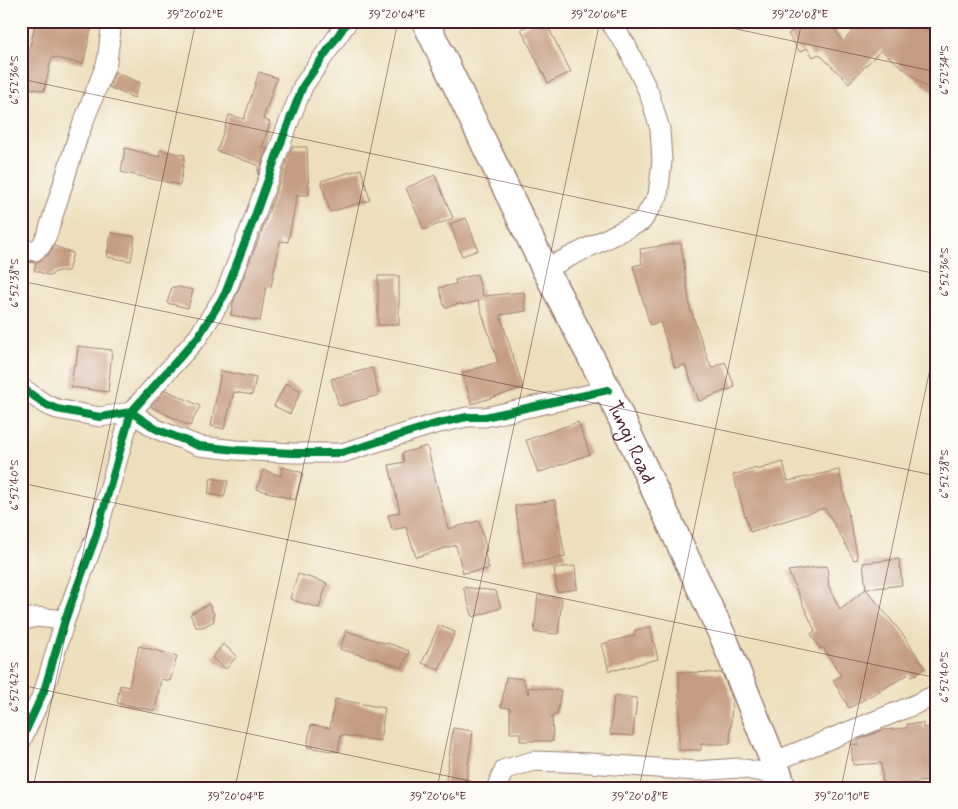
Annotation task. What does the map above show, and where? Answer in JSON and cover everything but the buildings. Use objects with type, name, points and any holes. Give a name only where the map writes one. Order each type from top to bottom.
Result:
[{"type":"main road","name":"Tungi Road","points":[[425,21],[545,269],[608,390],[724,638],[778,775]]},
{"type":"street","points":[[21,248],[35,251],[41,246],[47,235],[78,136],[107,62],[112,21]]},
{"type":"street","points":[[21,741],[44,691],[66,620],[96,536],[131,412],[198,337],[225,294],[303,86],[348,21]]},
{"type":"street","points":[[545,269],[642,221],[658,196],[662,161],[660,129],[649,93],[626,45],[609,21]]},
{"type":"street","points":[[21,387],[45,404],[57,409],[100,417],[131,412],[156,429],[199,446],[293,453],[342,453],[435,424],[467,417],[485,417],[608,390]]},
{"type":"street","points":[[21,621],[36,617],[66,620]]},
{"type":"street","points":[[497,788],[505,770],[534,761],[696,771],[739,768],[778,775],[937,694]]},
{"type":"cycle path","points":[[21,741],[44,691],[65,620],[96,536],[131,412],[198,337],[225,294],[303,86],[348,21]]},
{"type":"cycle path","points":[[21,387],[45,404],[57,409],[100,417],[131,412],[156,429],[199,446],[293,453],[342,453],[435,424],[467,417],[485,417],[608,390]]}]
